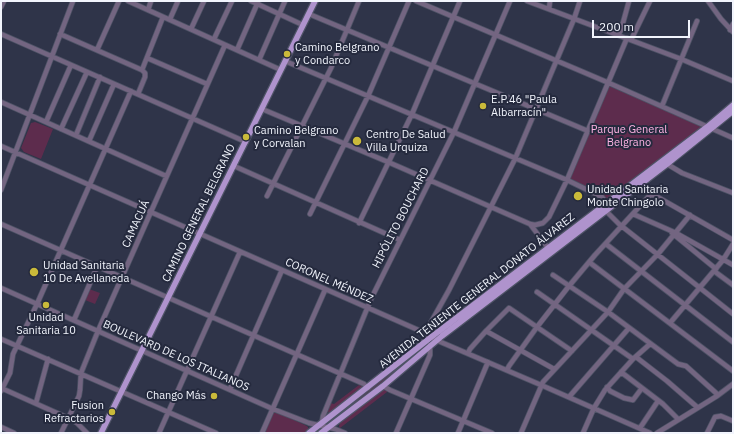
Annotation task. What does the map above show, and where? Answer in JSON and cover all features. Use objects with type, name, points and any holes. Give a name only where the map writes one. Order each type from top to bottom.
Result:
[{"type":"main road","name":"CAMINO GENERAL BELGRANO","points":[[101,433],[315,1]]},
{"type":"main road","name":"AVENIDA TENIENTE GENERAL DONATO ÁLVAREZ","points":[[321,433],[383,386],[430,345],[433,339],[548,248],[667,164],[733,105]]},
{"type":"main road","name":"AVENIDA TENIENTE GENERAL DONATO ÁLVAREZ","points":[[309,433],[733,111]]},
{"type":"street","points":[[1,7],[4,1]]},
{"type":"street","points":[[1,190],[73,1]]},
{"type":"street","points":[[97,50],[119,1]]},
{"type":"street","points":[[128,1],[281,70]]},
{"type":"street","points":[[148,10],[151,1]]},
{"type":"street","points":[[170,20],[178,1]]},
{"type":"street","points":[[191,29],[204,1]]},
{"type":"street","points":[[214,39],[232,1]]},
{"type":"street","points":[[251,1],[258,2],[303,25]]},
{"type":"street","points":[[259,60],[285,1]]},
{"type":"street","points":[[267,196],[326,78],[358,1]]},
{"type":"street","points":[[310,214],[368,96],[409,1]]},
{"type":"street","points":[[416,1],[609,83],[733,138]]},
{"type":"street","points":[[359,223],[412,114],[460,1]]},
{"type":"street","name":"HIPÓLITO BOUCHARD","points":[[320,424],[367,308],[454,132],[510,1]]},
{"type":"street","points":[[527,1],[681,59],[733,81]]},
{"type":"street","points":[[549,9],[550,1]]},
{"type":"street","points":[[425,333],[449,290],[515,159],[574,19],[580,1]]},
{"type":"street","points":[[618,35],[621,30],[629,1]]},
{"type":"street","points":[[262,109],[345,143],[530,224],[538,225],[546,221],[567,180],[629,39],[650,1]]},
{"type":"street","points":[[708,1],[731,31]]},
{"type":"street","points":[[237,50],[258,2]]},
{"type":"street","points":[[309,14],[588,131]]},
{"type":"street","points":[[142,70],[163,17]]},
{"type":"street","points":[[662,106],[697,22]]},
{"type":"street","points":[[731,31],[733,24]]},
{"type":"street","points":[[1,34],[246,142]]},
{"type":"street","points":[[60,34],[142,70],[145,73],[145,77],[138,94]]},
{"type":"street","name":"CAMACUÁ","points":[[60,433],[80,392],[81,373],[98,331],[225,45]]},
{"type":"street","points":[[148,58],[207,84]]},
{"type":"street","points":[[285,61],[567,180],[602,197],[606,207],[622,226],[733,314]]},
{"type":"street","points":[[46,122],[72,65]]},
{"type":"street","points":[[61,129],[87,72]]},
{"type":"street","points":[[76,135],[100,78]]},
{"type":"street","points":[[89,141],[114,84]]},
{"type":"street","points":[[87,433],[68,418],[1,389],[9,375],[12,356],[16,346],[37,304],[131,92]]},
{"type":"street","points":[[1,102],[166,176]]},
{"type":"street","name":"CORONEL MÉNDEZ","points":[[1,146],[425,333],[433,339],[570,397],[650,433]]},
{"type":"street","points":[[667,164],[682,173],[733,193]]},
{"type":"street","points":[[234,166],[400,240]]},
{"type":"street","points":[[507,370],[520,349],[569,286],[650,195],[654,195],[733,240]]},
{"type":"street","points":[[633,214],[733,265]]},
{"type":"street","points":[[521,433],[541,385],[554,369],[608,312],[624,290],[658,254],[690,215]]},
{"type":"street","points":[[1,224],[364,384],[368,388]]},
{"type":"street","points":[[530,224],[548,248]]},
{"type":"street","points":[[673,234],[733,285]]},
{"type":"street","points":[[606,244],[733,342]]},
{"type":"street","points":[[670,323],[723,260],[733,244]]},
{"type":"street","points":[[160,433],[240,252]]},
{"type":"street","points":[[589,262],[624,290],[733,371]]},
{"type":"street","points":[[74,320],[97,267]]},
{"type":"street","points":[[230,389],[282,270]]},
{"type":"street","points":[[554,274],[678,364],[686,366],[716,392],[717,396]]},
{"type":"street","name":"BOULEVARD DE LOS ITALIANOS","points":[[1,288],[273,409],[320,424],[334,431],[345,433]]},
{"type":"street","points":[[262,433],[325,290]]},
{"type":"street","points":[[537,292],[667,381],[697,408]]},
{"type":"street","points":[[468,353],[486,331],[510,308],[572,351]]},
{"type":"street","points":[[570,397],[629,328]]},
{"type":"street","points":[[486,331],[554,369]]},
{"type":"street","points":[[1,338],[16,346],[81,373],[212,432]]},
{"type":"street","points":[[583,433],[602,393],[650,344]]},
{"type":"street","points":[[396,433],[430,355],[430,345]]},
{"type":"street","points":[[36,403],[48,359]]},
{"type":"street","points":[[458,433],[488,362]]},
{"type":"street","points":[[621,372],[678,419]]},
{"type":"street","points":[[657,433],[717,396],[733,384]]},
{"type":"street","points":[[383,386],[492,433]]},
{"type":"street","points":[[608,387],[610,390],[624,398],[633,400],[642,388]]},
{"type":"street","points":[[640,428],[658,401]]},
{"type":"street","points":[[707,433],[713,418],[717,416],[733,421]]},
{"type":"street","points":[[334,431],[339,419]]},
{"type":"street","points":[[1,427],[14,433]]},
{"type":"green space","name":"Parque General Belgrano","points":[[609,86],[705,127],[609,200],[569,179]]},
{"type":"green space","points":[[35,122],[53,129],[41,159],[24,152],[21,148],[31,123]]},
{"type":"green space","points":[[89,289],[100,293],[95,304],[85,300]]},
{"type":"green space","points":[[428,342],[428,344],[381,384],[338,416],[338,413]]},
{"type":"green space","points":[[359,385],[362,386],[362,389],[331,413],[327,412],[330,403],[334,404]]},
{"type":"green space","points":[[382,389],[387,392],[340,428],[339,427],[340,422]]},
{"type":"green space","points":[[276,412],[305,425],[308,427],[308,430],[304,433],[264,433],[273,413]]},
{"type":"place","name":"Camino Belgrano y Condarco","points":[[287,54]]},
{"type":"place","name":"E.P.46 \"Paula Albarracín\"","points":[[483,106]]},
{"type":"place","name":"Camino Belgrano y Corvalan","points":[[246,137]]},
{"type":"place","name":"Centro De Salud Villa Urquiza","points":[[357,141]]},
{"type":"place","name":"Unidad Sanitaria Monte Chingolo","points":[[578,196]]},
{"type":"place","name":"Unidad Sanitaria 10 De Avellaneda","points":[[34,272]]},
{"type":"place","name":"Unidad Sanitaria 10","points":[[46,305]]},
{"type":"place","name":"Chango Más","points":[[214,396]]},
{"type":"place","name":"Fusion Refractarios","points":[[112,412]]}]
